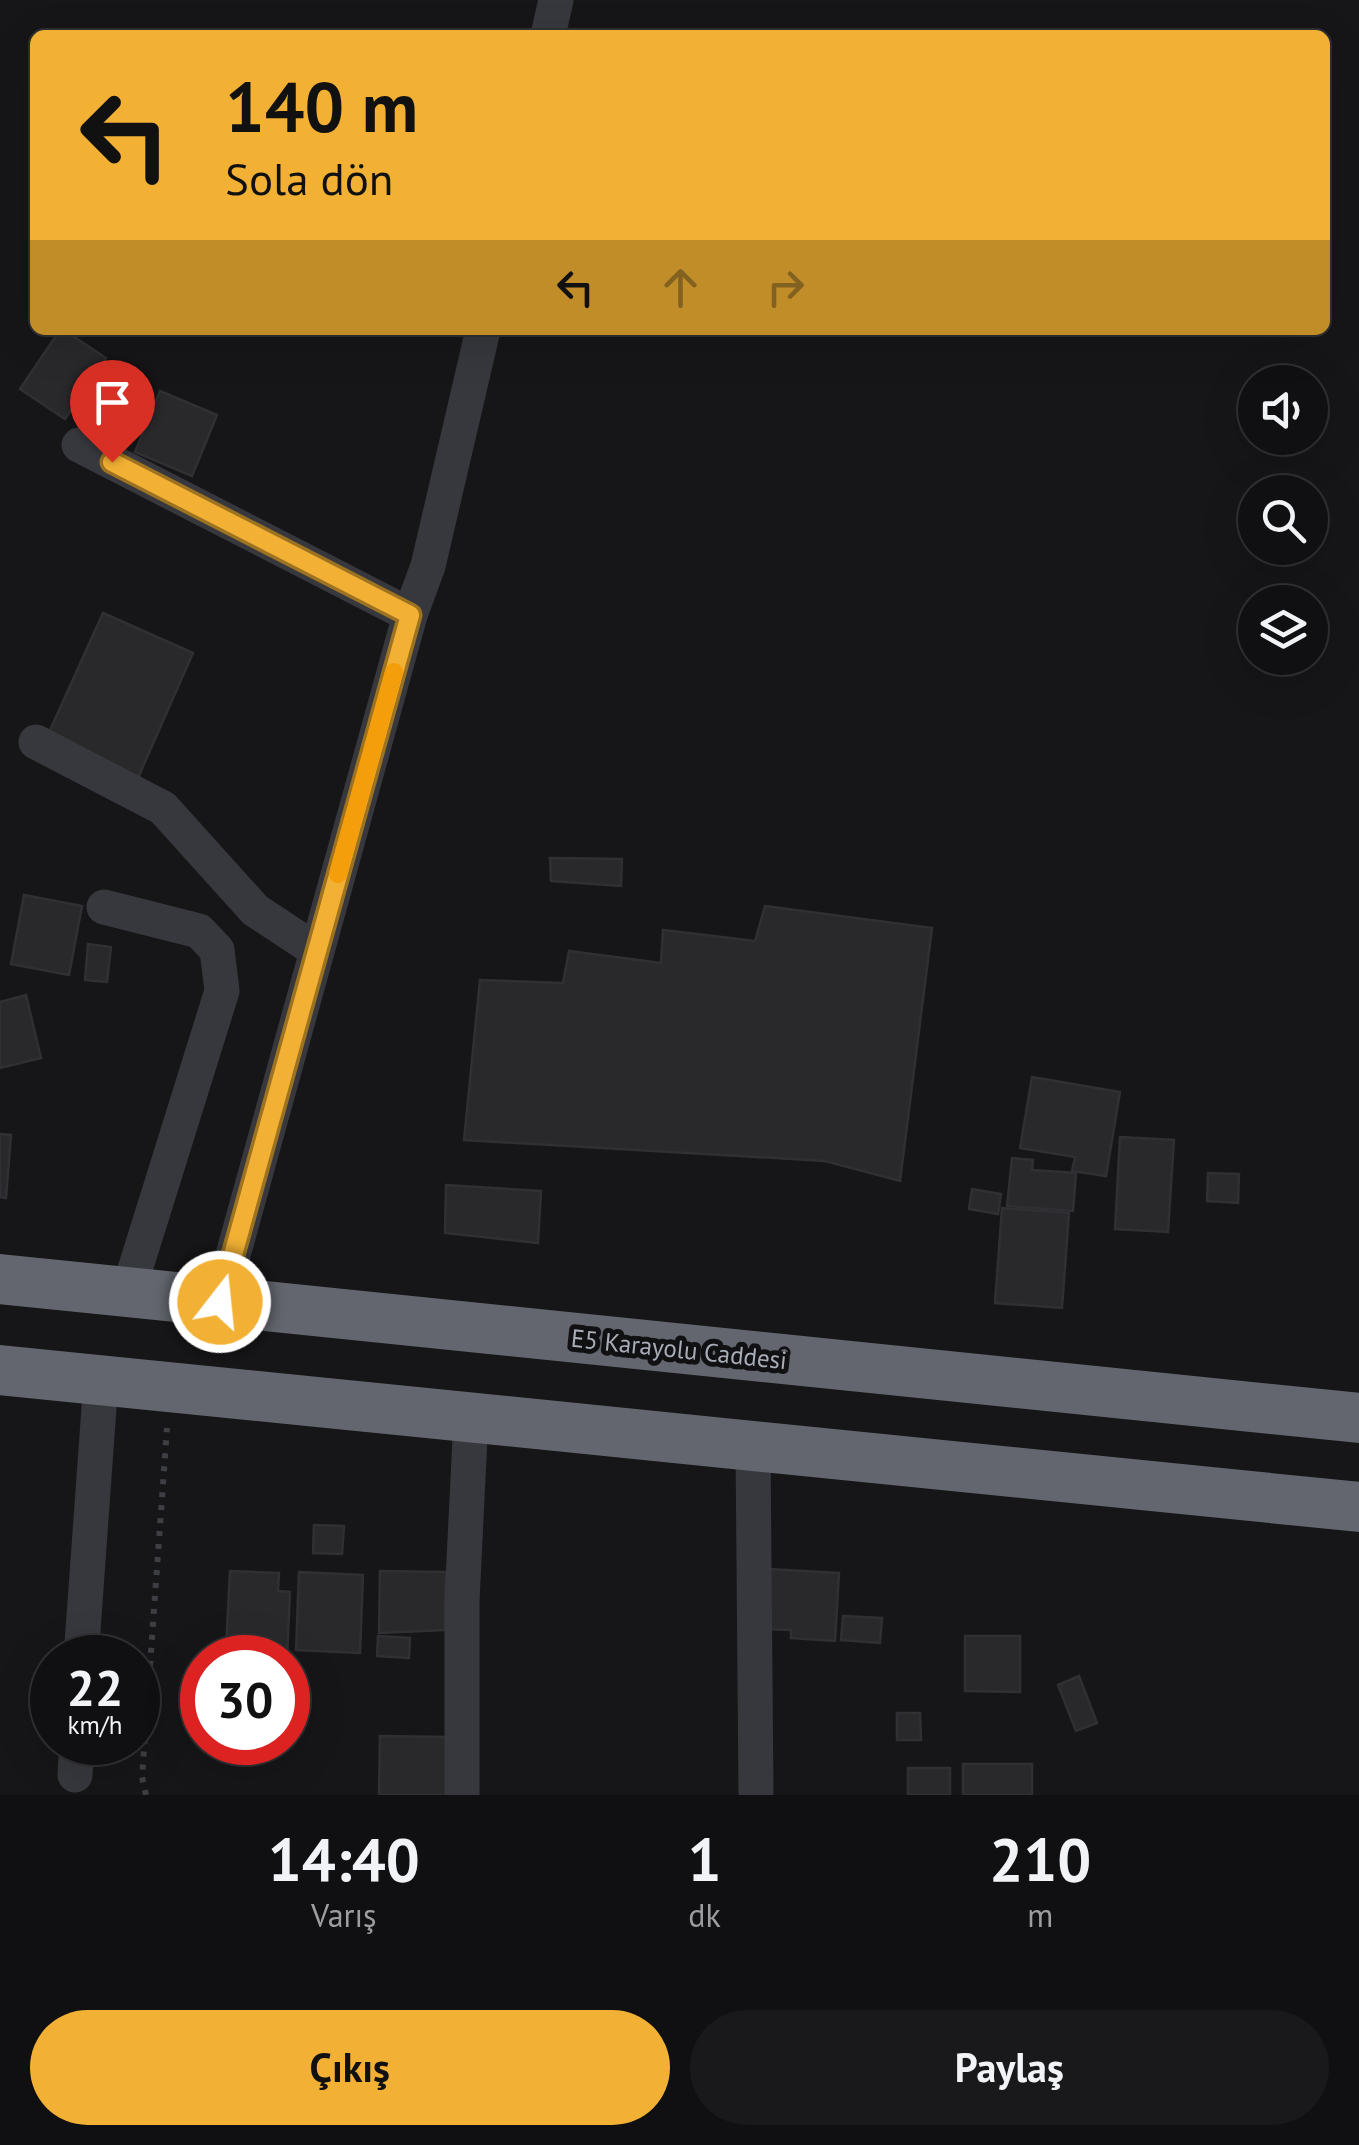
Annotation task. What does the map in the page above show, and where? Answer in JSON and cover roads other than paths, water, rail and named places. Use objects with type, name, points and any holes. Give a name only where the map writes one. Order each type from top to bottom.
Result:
[{"type":"highway","name":"E5 Karayolu Caddesi","points":[[0,1279],[1359,1418]]},
{"type":"highway","points":[[0,1370],[1359,1507]]},
{"type":"street","points":[[549,30],[556,0]]},
{"type":"street","points":[[220,1302],[410,615],[428,566],[482,335]]},
{"type":"street","points":[[79,445],[410,615]]},
{"type":"street","points":[[36,742],[162,808],[254,910],[317,951]]},
{"type":"street","points":[[104,906],[199,932],[216,950],[222,991],[128,1292]]},
{"type":"street","points":[[83,1635],[101,1380]]},
{"type":"street","points":[[462,1795],[462,1601],[470,1418]]},
{"type":"street","points":[[752,1446],[756,1795]]}]
